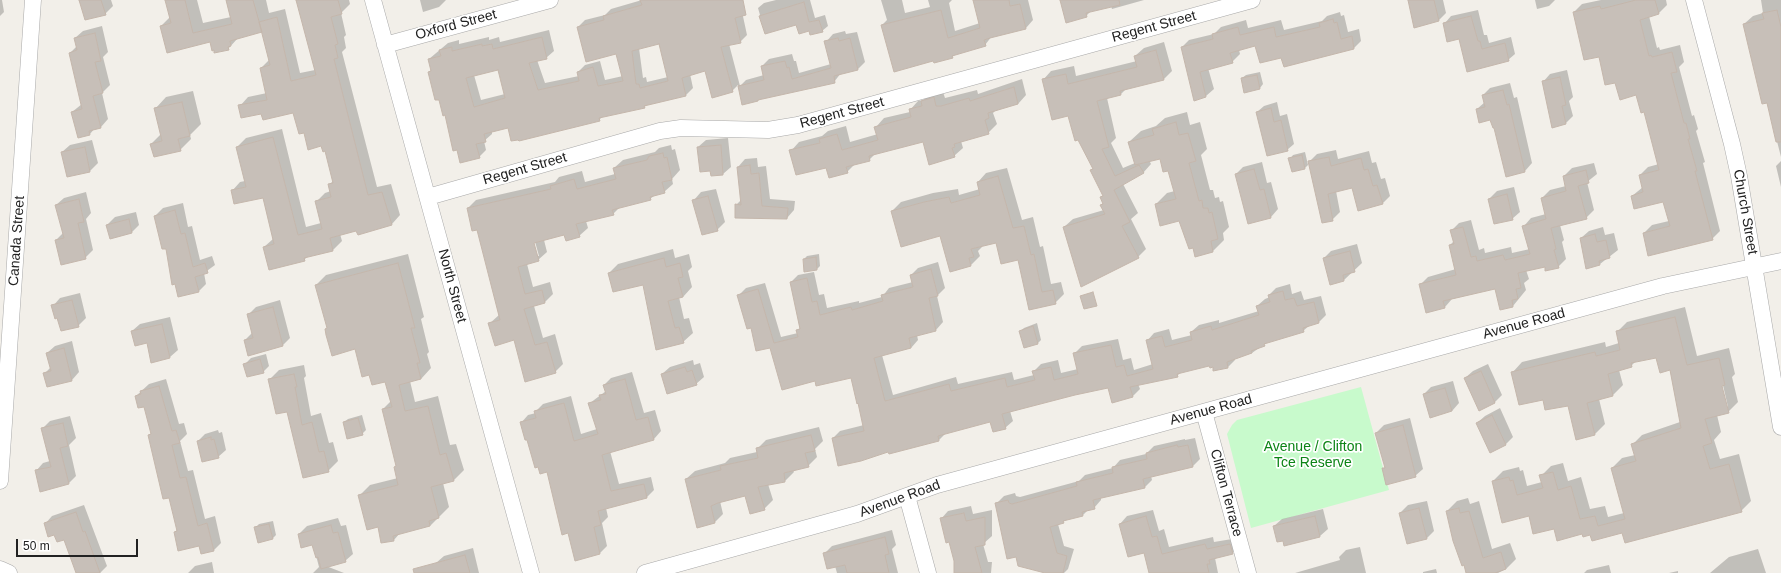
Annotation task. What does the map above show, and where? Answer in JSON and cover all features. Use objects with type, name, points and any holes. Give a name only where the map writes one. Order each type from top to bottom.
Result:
[{"type":"street","name":"Canada Street","points":[[0,481],[33,0]]},
{"type":"street","name":"North Street","points":[[373,0],[531,573]]},
{"type":"street","name":"Oxford Street","points":[[385,45],[550,0]]},
{"type":"street","name":"Regent Street","points":[[428,197],[660,131],[682,128],[768,130],[798,125],[1252,0]]},
{"type":"street","name":"Church Street","points":[[1694,0],[1732,144],[1755,266],[1781,427]]},
{"type":"street","name":"Avenue Road","points":[[645,573],[857,514],[937,485],[1663,286],[1781,261]]},
{"type":"street","name":"Clifton Terrace","points":[[1204,412],[1248,573]]},
{"type":"street","points":[[907,496],[928,573]]},
{"type":"street","points":[[0,569],[10,573]]},
{"type":"green space","name":"Avenue / Clifton Tce Reserve","points":[[1361,387],[1389,490],[1251,528],[1227,434],[1232,425],[1237,420]]},
{"type":"building","points":[[79,0],[101,0],[106,15],[85,20]]},
{"type":"building","points":[[165,0],[185,0],[193,33],[232,24],[226,0],[253,0],[262,32],[230,41],[231,46],[228,47],[229,50],[214,53],[210,42],[167,53],[160,26],[171,23]]},
{"type":"building","points":[[296,0],[338,0],[342,14],[331,17],[338,44],[335,45],[338,58],[334,59],[368,195],[382,192],[392,225],[358,235],[356,231],[330,238],[333,251],[304,258],[305,261],[269,270],[263,247],[274,244],[263,198],[234,204],[231,190],[246,187],[236,147],[273,137],[298,235],[322,229],[315,201],[331,197],[328,184],[333,183],[325,151],[323,152],[321,146],[308,150],[304,133],[299,134],[293,113],[263,120],[261,114],[241,118],[238,105],[267,100],[260,68],[270,65],[259,22],[277,17],[291,81],[316,75]]},
{"type":"building","points":[[640,0],[743,0],[746,15],[735,18],[741,43],[721,47],[733,92],[712,98],[705,71],[682,78],[686,96],[644,106],[645,108],[599,118],[600,121],[519,141],[511,141],[508,128],[484,134],[486,142],[476,144],[480,158],[460,163],[457,150],[453,151],[445,115],[443,116],[439,100],[435,100],[428,72],[431,71],[428,59],[441,56],[439,50],[452,47],[452,51],[482,44],[482,46],[492,44],[493,49],[542,37],[547,59],[529,63],[538,90],[579,81],[577,72],[593,67],[598,86],[623,81],[616,54],[586,62],[577,27],[604,20],[603,16],[642,5]],"holes":[[[659,44],[668,81],[640,88],[639,84],[636,84],[632,51]],[[498,70],[505,98],[474,107],[466,78]]]},
{"type":"building","points":[[973,0],[1009,0],[1010,6],[1020,4],[1026,29],[984,40],[986,46],[952,56],[953,58],[934,63],[933,61],[894,72],[881,25],[941,10],[948,38],[980,28]]},
{"type":"building","points":[[1060,0],[1119,0],[1120,5],[1086,13],[1087,17],[1066,23]]},
{"type":"building","points":[[1408,0],[1434,0],[1439,21],[1414,28]]},
{"type":"building","points":[[1636,0],[1655,0],[1659,14],[1640,20],[1649,56],[1651,55],[1652,57],[1672,52],[1677,72],[1671,73],[1684,123],[1686,123],[1690,139],[1688,139],[1697,171],[1695,171],[1713,240],[1648,256],[1643,233],[1670,226],[1663,202],[1634,209],[1631,196],[1643,192],[1639,175],[1659,170],[1644,112],[1641,113],[1636,95],[1620,100],[1615,83],[1605,85],[1599,57],[1584,60],[1573,12],[1600,6],[1601,9]]},
{"type":"building","points":[[804,2],[809,22],[819,20],[823,32],[810,35],[809,31],[799,34],[796,25],[765,34],[759,16]]},
{"type":"building","points":[[1777,10],[1781,27],[1781,142],[1776,142],[1767,103],[1762,104],[1743,24],[1764,19],[1762,13]]},
{"type":"building","points":[[1471,16],[1478,41],[1480,41],[1482,49],[1505,43],[1509,61],[1467,72],[1459,39],[1447,42],[1443,23]]},
{"type":"building","points":[[1333,19],[1334,23],[1337,22],[1341,39],[1352,36],[1354,49],[1284,67],[1281,58],[1260,63],[1255,46],[1230,53],[1233,63],[1200,72],[1206,97],[1194,101],[1181,47],[1213,39],[1212,34],[1238,27],[1240,35],[1274,27],[1276,37],[1320,27],[1319,23]]},
{"type":"building","points":[[95,33],[101,61],[95,62],[103,93],[93,96],[101,128],[89,131],[90,135],[78,138],[71,112],[82,109],[69,53],[77,50],[74,38]]},
{"type":"building","points":[[838,38],[839,41],[850,38],[858,70],[834,76],[835,83],[742,105],[738,86],[764,80],[761,66],[785,61],[787,68],[789,67],[792,79],[831,68],[824,41]]},
{"type":"building","points":[[1156,50],[1164,80],[1120,91],[1121,95],[1097,101],[1109,147],[1102,149],[1115,176],[1139,165],[1144,173],[1114,190],[1130,222],[1122,226],[1139,258],[1081,287],[1063,227],[1105,214],[1100,205],[1103,204],[1100,197],[1103,196],[1090,170],[1093,169],[1078,140],[1075,141],[1068,116],[1052,120],[1042,79],[1066,74],[1068,84],[1137,67],[1134,56]]},
{"type":"building","points":[[1257,75],[1260,89],[1244,93],[1241,78]]},
{"type":"building","points":[[1560,77],[1566,105],[1562,106],[1566,124],[1552,128],[1542,81]]},
{"type":"building","points":[[1014,87],[1018,104],[988,113],[989,118],[985,120],[989,134],[954,144],[955,147],[952,148],[955,157],[929,165],[923,142],[869,156],[870,161],[846,167],[848,173],[829,178],[826,168],[796,175],[789,150],[820,143],[819,139],[837,134],[842,150],[878,140],[874,127],[911,117],[909,109],[922,106],[921,101],[934,97],[936,106],[941,106],[969,98],[970,101]]},
{"type":"building","points":[[1503,90],[1507,105],[1509,104],[1525,172],[1506,177],[1494,128],[1490,120],[1479,123],[1476,109],[1485,107],[1482,95]]},
{"type":"building","points":[[182,102],[190,136],[178,139],[181,151],[154,157],[150,144],[162,141],[154,108]]},
{"type":"building","points":[[1271,108],[1274,122],[1281,120],[1288,151],[1267,156],[1256,112]]},
{"type":"building","points":[[1176,122],[1179,135],[1188,133],[1196,161],[1189,163],[1199,201],[1202,200],[1203,208],[1208,208],[1209,213],[1212,212],[1218,239],[1211,241],[1213,252],[1195,257],[1193,248],[1189,249],[1179,221],[1160,226],[1155,204],[1176,199],[1168,171],[1163,172],[1160,159],[1135,165],[1128,142],[1154,135],[1152,129]]},
{"type":"building","points":[[721,145],[723,175],[711,176],[710,171],[700,172],[697,147]]},
{"type":"building","points":[[85,147],[90,172],[67,177],[61,152]]},
{"type":"building","points":[[663,153],[664,158],[667,157],[672,180],[662,182],[665,193],[650,197],[651,200],[612,210],[614,215],[576,224],[580,237],[566,241],[564,235],[534,243],[539,261],[518,267],[525,294],[542,290],[545,303],[524,309],[535,345],[547,342],[556,373],[525,382],[514,340],[495,346],[488,323],[500,320],[477,230],[472,231],[467,208],[551,189],[550,186],[574,179],[577,189],[616,179],[613,168],[647,160],[649,156]]},
{"type":"building","points":[[1302,155],[1305,169],[1292,172],[1288,158]]},
{"type":"building","points":[[1329,157],[1331,166],[1361,158],[1364,170],[1368,169],[1373,186],[1377,185],[1383,204],[1358,211],[1352,188],[1328,194],[1333,221],[1322,223],[1308,161]]},
{"type":"building","points":[[750,165],[751,174],[759,173],[762,206],[788,208],[787,219],[735,218],[735,204],[741,205],[737,167]]},
{"type":"building","points":[[1254,169],[1260,190],[1264,189],[1271,218],[1248,224],[1235,174]]},
{"type":"building","points":[[1586,170],[1589,183],[1578,186],[1587,219],[1551,228],[1556,249],[1554,250],[1559,268],[1545,271],[1545,267],[1518,273],[1521,288],[1516,289],[1518,299],[1512,300],[1513,307],[1500,310],[1495,289],[1443,301],[1445,308],[1426,313],[1419,284],[1456,275],[1449,245],[1454,244],[1450,230],[1463,227],[1471,257],[1476,256],[1477,261],[1503,255],[1505,260],[1530,254],[1522,226],[1546,219],[1541,198],[1566,191],[1563,176]]},
{"type":"building","points":[[998,176],[1013,228],[1024,226],[1031,255],[1034,254],[1042,292],[1053,290],[1056,304],[1029,310],[1018,260],[1001,264],[996,243],[971,249],[974,257],[969,258],[971,266],[950,272],[940,236],[901,247],[891,211],[949,197],[951,203],[980,195],[977,182]]},
{"type":"building","points":[[1507,194],[1513,220],[1494,224],[1488,199]]},
{"type":"building","points":[[708,196],[718,231],[702,235],[692,200]]},
{"type":"building","points":[[79,199],[84,222],[78,223],[86,259],[61,265],[55,240],[64,238],[55,205]]},
{"type":"building","points":[[175,210],[181,234],[185,233],[193,267],[205,263],[208,273],[195,277],[199,292],[178,297],[175,284],[172,285],[166,249],[162,249],[154,216]]},
{"type":"building","points":[[129,219],[132,233],[110,239],[106,225]]},
{"type":"building","points":[[1595,234],[1597,242],[1606,240],[1610,258],[1599,261],[1600,265],[1586,269],[1580,238]]},
{"type":"building","points":[[1350,251],[1355,272],[1343,275],[1344,281],[1330,285],[1323,258]]},
{"type":"building","points":[[816,257],[817,270],[804,272],[803,259]]},
{"type":"building","points":[[664,258],[666,267],[680,263],[683,277],[678,278],[683,297],[668,301],[675,328],[679,327],[684,343],[656,350],[643,285],[613,292],[608,273]]},
{"type":"building","points":[[398,263],[415,328],[411,328],[420,363],[417,363],[421,379],[399,385],[405,411],[428,406],[440,455],[446,453],[454,481],[431,487],[439,518],[429,521],[430,526],[393,536],[394,541],[381,543],[378,527],[367,530],[358,495],[398,485],[394,467],[396,466],[382,409],[392,407],[385,382],[372,385],[369,375],[362,377],[355,349],[332,356],[326,335],[325,329],[327,328],[315,285]]},
{"type":"building","points":[[931,269],[938,296],[929,298],[936,331],[909,338],[911,348],[874,358],[885,401],[949,384],[951,391],[1005,378],[1007,387],[1035,380],[1032,371],[1051,367],[1054,380],[1078,374],[1073,353],[1111,345],[1116,367],[1124,365],[1127,376],[1153,369],[1146,340],[1162,336],[1165,347],[1192,340],[1190,332],[1211,326],[1212,330],[1259,315],[1256,306],[1270,302],[1268,295],[1283,291],[1285,300],[1294,298],[1297,306],[1314,302],[1319,323],[1303,328],[1304,332],[1264,344],[1265,346],[1251,351],[1252,353],[1227,362],[1228,368],[1213,371],[1213,367],[1210,368],[1209,366],[1177,374],[1178,377],[1130,387],[1133,397],[1112,403],[1108,388],[1075,395],[1002,414],[1006,429],[993,432],[990,422],[938,436],[939,441],[889,454],[888,452],[861,461],[838,466],[832,438],[864,431],[851,378],[816,386],[815,381],[782,390],[770,348],[756,351],[751,328],[747,329],[737,295],[758,289],[774,343],[798,337],[796,330],[800,329],[790,282],[807,278],[812,302],[817,301],[820,315],[851,307],[852,310],[883,301],[881,295],[913,287],[910,275]]},
{"type":"building","points":[[1093,292],[1097,306],[1084,309],[1080,296]]},
{"type":"building","points":[[72,300],[79,327],[61,331],[57,318],[55,319],[51,305]]},
{"type":"building","points":[[273,307],[283,346],[248,356],[244,340],[253,338],[247,314]]},
{"type":"building","points":[[1675,317],[1687,365],[1719,358],[1725,385],[1722,386],[1729,413],[1705,419],[1712,443],[1703,446],[1710,469],[1729,464],[1742,512],[1625,543],[1622,533],[1592,541],[1590,535],[1583,537],[1582,534],[1557,541],[1554,529],[1533,534],[1529,516],[1502,523],[1492,481],[1509,477],[1510,481],[1513,480],[1517,495],[1543,488],[1539,475],[1553,472],[1558,490],[1571,486],[1580,519],[1595,516],[1598,526],[1625,519],[1611,468],[1636,461],[1631,444],[1681,428],[1670,370],[1660,373],[1656,358],[1631,363],[1632,367],[1608,374],[1613,396],[1587,403],[1595,435],[1576,440],[1568,406],[1545,410],[1543,400],[1519,405],[1511,372],[1595,352],[1596,356],[1620,350],[1616,331]]},
{"type":"building","points":[[162,324],[170,358],[151,363],[147,343],[135,346],[131,331]]},
{"type":"building","points":[[1033,326],[1038,344],[1024,348],[1019,331]]},
{"type":"building","points":[[64,348],[72,381],[47,387],[43,373],[51,371],[46,353]]},
{"type":"building","points":[[260,359],[264,373],[247,377],[243,364]]},
{"type":"building","points":[[685,367],[687,372],[692,370],[697,385],[667,394],[661,374]]},
{"type":"building","points":[[1481,371],[1495,403],[1479,411],[1464,378]]},
{"type":"building","points":[[294,374],[302,425],[312,422],[319,452],[324,451],[329,472],[303,478],[287,412],[276,414],[268,379]]},
{"type":"building","points":[[625,379],[636,420],[648,417],[654,440],[602,455],[611,491],[644,484],[647,498],[598,511],[601,525],[594,527],[600,554],[575,561],[568,533],[562,535],[547,472],[540,474],[538,467],[535,468],[520,422],[536,418],[534,411],[564,403],[574,441],[598,434],[588,403],[601,400],[599,395],[606,394],[603,385]]},
{"type":"building","points":[[159,386],[172,431],[176,430],[180,443],[172,445],[180,478],[186,477],[198,526],[207,523],[214,551],[201,554],[199,546],[178,551],[174,532],[177,531],[169,498],[163,499],[148,435],[151,434],[144,407],[138,408],[135,396],[141,394],[140,391]]},
{"type":"building","points":[[1445,388],[1452,411],[1430,418],[1423,394]]},
{"type":"building","points":[[1492,415],[1506,445],[1490,453],[1476,423]]},
{"type":"building","points":[[358,418],[363,435],[347,439],[343,422]]},
{"type":"building","points":[[63,423],[68,446],[60,448],[69,484],[40,492],[35,470],[51,467],[41,428]]},
{"type":"building","points":[[1403,425],[1416,477],[1386,485],[1382,468],[1385,468],[1375,433]]},
{"type":"building","points":[[811,435],[815,451],[805,453],[809,467],[784,473],[785,482],[758,487],[765,510],[750,514],[745,496],[718,503],[711,506],[715,523],[697,528],[685,479],[721,470],[720,466],[758,458],[756,448]]},
{"type":"building","points":[[211,437],[211,440],[214,439],[219,458],[202,462],[197,441]]},
{"type":"building","points":[[1177,445],[1178,447],[1188,445],[1193,467],[1143,479],[1145,488],[1093,500],[1095,509],[1082,512],[1083,516],[1063,521],[1064,523],[1050,527],[1057,553],[1067,556],[1063,573],[1045,573],[1018,566],[1016,557],[1007,559],[995,503],[1008,500],[1009,503],[1012,504],[1077,486],[1076,482],[1113,473],[1112,467],[1147,459],[1146,453]]},
{"type":"building","points":[[1419,508],[1427,539],[1407,544],[1399,513]]},
{"type":"building","points":[[1459,508],[1460,513],[1469,511],[1483,558],[1501,552],[1506,569],[1495,573],[1466,573],[1453,541],[1446,511]]},
{"type":"building","points":[[76,512],[83,532],[85,531],[100,573],[76,573],[64,540],[57,542],[54,535],[48,537],[44,523]]},
{"type":"building","points":[[964,513],[966,521],[985,517],[985,545],[975,547],[982,573],[954,573],[954,561],[949,542],[946,543],[940,518]]},
{"type":"building","points":[[1146,516],[1152,537],[1157,536],[1162,554],[1205,544],[1207,549],[1230,544],[1233,554],[1209,560],[1210,564],[1207,564],[1209,573],[1149,573],[1144,553],[1128,557],[1119,524]]},
{"type":"building","points":[[1315,516],[1320,537],[1284,546],[1283,541],[1277,542],[1273,526]]},
{"type":"building","points":[[269,524],[273,539],[258,543],[254,527]]},
{"type":"building","points":[[331,525],[333,533],[338,532],[346,562],[321,569],[318,557],[316,558],[312,545],[301,548],[298,534]]},
{"type":"building","points":[[885,537],[889,554],[885,555],[889,573],[847,573],[845,565],[827,569],[823,553]]},
{"type":"building","points":[[465,555],[470,573],[414,573],[413,569]]}]
